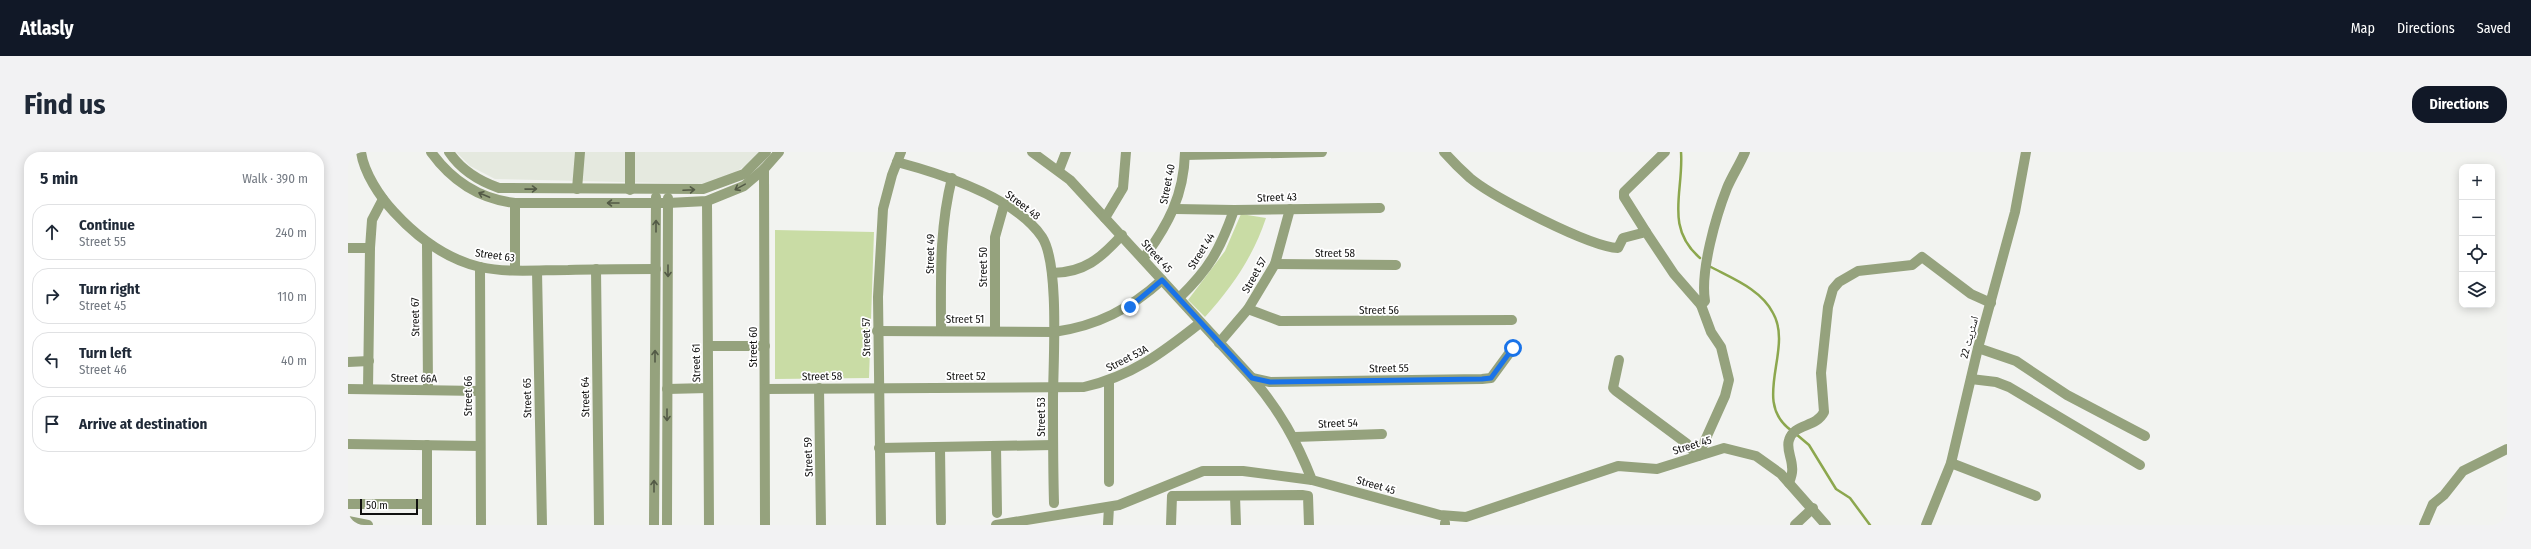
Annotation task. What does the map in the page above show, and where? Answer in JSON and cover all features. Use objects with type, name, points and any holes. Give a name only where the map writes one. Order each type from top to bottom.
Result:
[{"type":"street","name":"Street 63","points":[[361,152],[362,160],[382,200],[406,225],[427,243],[457,259],[480,267],[515,270],[656,269]]},
{"type":"street","points":[[432,152],[450,174],[473,190],[500,201],[516,204],[668,203],[707,200],[744,186],[764,169],[779,152]]},
{"type":"street","points":[[449,152],[455,160],[474,177],[499,188],[630,190],[704,189],[744,174],[766,152]]},
{"type":"street","points":[[578,189],[580,152]]},
{"type":"street","points":[[630,152],[630,190]]},
{"type":"street","name":"Street 57","points":[[881,525],[877,331],[883,209],[901,152]]},
{"type":"street","name":"Street 45","points":[[1032,152],[1059,170],[1122,235],[1200,323],[1252,378],[1274,404],[1295,437],[1312,480],[1440,515],[1466,516],[1618,466],[1657,469],[1724,448],[1756,456],[1781,474],[1813,508],[1826,525]]},
{"type":"street","points":[[1059,170],[1066,152]]},
{"type":"street","points":[[1105,218],[1123,188],[1126,152]]},
{"type":"street","points":[[1185,153],[1322,152]]},
{"type":"street","points":[[1444,152],[1470,178],[1497,197],[1588,240],[1618,248],[1622,238],[1646,232]]},
{"type":"street","points":[[1619,360],[1613,388],[1686,443],[1698,456],[1725,396],[1729,380],[1721,346],[1711,332],[1701,305],[1674,274],[1624,196],[1624,192],[1665,152]]},
{"type":"street","points":[[1701,305],[1705,301],[1704,283],[1706,262],[1727,188],[1745,152]]},
{"type":"street","name":"اسٹریٹ 22","points":[[1926,525],[1951,463],[1978,348],[2015,212],[2026,152]]},
{"type":"street","name":"Street 40","points":[[1143,259],[1163,232],[1176,208],[1185,153]]},
{"type":"street","name":"Street 48","points":[[897,162],[952,178],[1004,205],[1032,226],[1042,238],[1050,257],[1054,332]]},
{"type":"street","name":"Street 60","points":[[764,169],[765,525]]},
{"type":"street","name":"Street 49","points":[[941,331],[941,243],[944,209],[952,178]]},
{"type":"street","points":[[654,525],[656,190]]},
{"type":"street","points":[[667,525],[668,190]]},
{"type":"street","points":[[368,389],[370,248],[372,220],[382,200]]},
{"type":"street","name":"Street 61","points":[[707,200],[709,525]]},
{"type":"street","points":[[515,270],[516,204]]},
{"type":"street","name":"Street 50","points":[[995,331],[995,237],[1004,205]]},
{"type":"street","name":"Street 43","points":[[1176,208],[1234,210],[1380,208]]},
{"type":"street","name":"Street 57","points":[[1219,343],[1248,309],[1275,264],[1290,209]]},
{"type":"street","name":"Street 44","points":[[1178,298],[1210,264],[1223,244],[1234,210]]},
{"type":"street","points":[[1052,273],[1078,270],[1103,255],[1122,235]]},
{"type":"street","name":"Street 67","points":[[427,243],[428,390]]},
{"type":"street","points":[[348,248],[370,248]]},
{"type":"street","points":[[1789,483],[1793,470],[1789,452],[1790,438],[1796,430],[1816,422],[1824,412],[1825,401],[1821,373],[1825,326],[1833,289],[1839,282],[1858,271],[1912,265],[1922,256],[1971,294],[1991,303]]},
{"type":"street","name":"Street 58","points":[[1275,264],[1396,265]]},
{"type":"street","name":"Street 66","points":[[480,267],[481,525]]},
{"type":"street","name":"Street 64","points":[[596,269],[599,524]]},
{"type":"street","name":"Street 65","points":[[536,270],[542,525]]},
{"type":"street","name":"Street 51","points":[[877,331],[1054,332],[1096,324],[1130,307],[1162,280]]},
{"type":"street","name":"Street 56","points":[[1248,309],[1280,321],[1512,320]]},
{"type":"street","name":"Street 53A","points":[[1053,388],[1084,387],[1109,381],[1156,357],[1200,323]]},
{"type":"street","name":"Street 53","points":[[1054,332],[1054,502]]},
{"type":"street","points":[[708,346],[764,346]]},
{"type":"street","name":"Street 55","points":[[1252,378],[1270,382],[1491,378],[1513,348]]},
{"type":"street","points":[[1978,348],[2016,361],[2067,395],[2145,436]]},
{"type":"street","points":[[348,362],[369,361]]},
{"type":"street","points":[[1971,379],[1996,382],[2009,387],[2140,465]]},
{"type":"street","points":[[1109,381],[1110,482]]},
{"type":"street","points":[[667,389],[708,388]]},
{"type":"street","name":"Street 59","points":[[819,388],[821,525]]},
{"type":"street","name":"Street 58","points":[[765,389],[879,388]]},
{"type":"street","name":"Street 52","points":[[879,388],[1053,388]]},
{"type":"street","name":"Street 66A","points":[[348,389],[480,391]]},
{"type":"street","name":"Street 54","points":[[1295,437],[1382,434]]},
{"type":"street","points":[[348,444],[480,446]]},
{"type":"street","points":[[427,445],[427,525]]},
{"type":"street","points":[[879,448],[1053,445]]},
{"type":"street","points":[[996,446],[997,513]]},
{"type":"street","points":[[940,447],[941,522]]},
{"type":"street","points":[[2424,525],[2433,504],[2444,495],[2463,471],[2507,449]]},
{"type":"street","points":[[1951,463],[2036,496]]},
{"type":"street","points":[[996,525],[1050,521],[1109,507],[1203,471],[1243,470],[1312,480]]},
{"type":"street","points":[[1171,525],[1172,496],[1308,496],[1309,525]]},
{"type":"street","points":[[1235,496],[1236,525]]},
{"type":"street","points":[[348,504],[427,504]]},
{"type":"street","points":[[1108,525],[1109,507]]},
{"type":"street","points":[[1795,525],[1813,508]]},
{"type":"street","points":[[348,522],[368,525]]},
{"type":"shaded area","points":[[456,152],[760,152],[753,161],[734,173],[704,184],[495,179],[470,166]]},
{"type":"green space","points":[[1241,214],[1266,218],[1255,246],[1241,271],[1205,317],[1188,300],[1225,251]]},
{"type":"green space","points":[[775,230],[874,232],[869,378],[775,379]]},
{"type":"waterway","points":[[1681,152],[1678,208],[1679,221],[1682,234],[1689,246],[1700,258]]},
{"type":"waterway","points":[[1709,266],[1745,285],[1761,297],[1773,313],[1778,328],[1779,343],[1773,391],[1774,406],[1780,419],[1792,431]]},
{"type":"waterway","points":[[1796,434],[1809,445],[1836,489],[1850,498],[1870,525]]},
{"type":"route","points":[[1130,307],[1145,296],[1162,280],[1252,378],[1270,382],[1491,378],[1513,348]]}]
